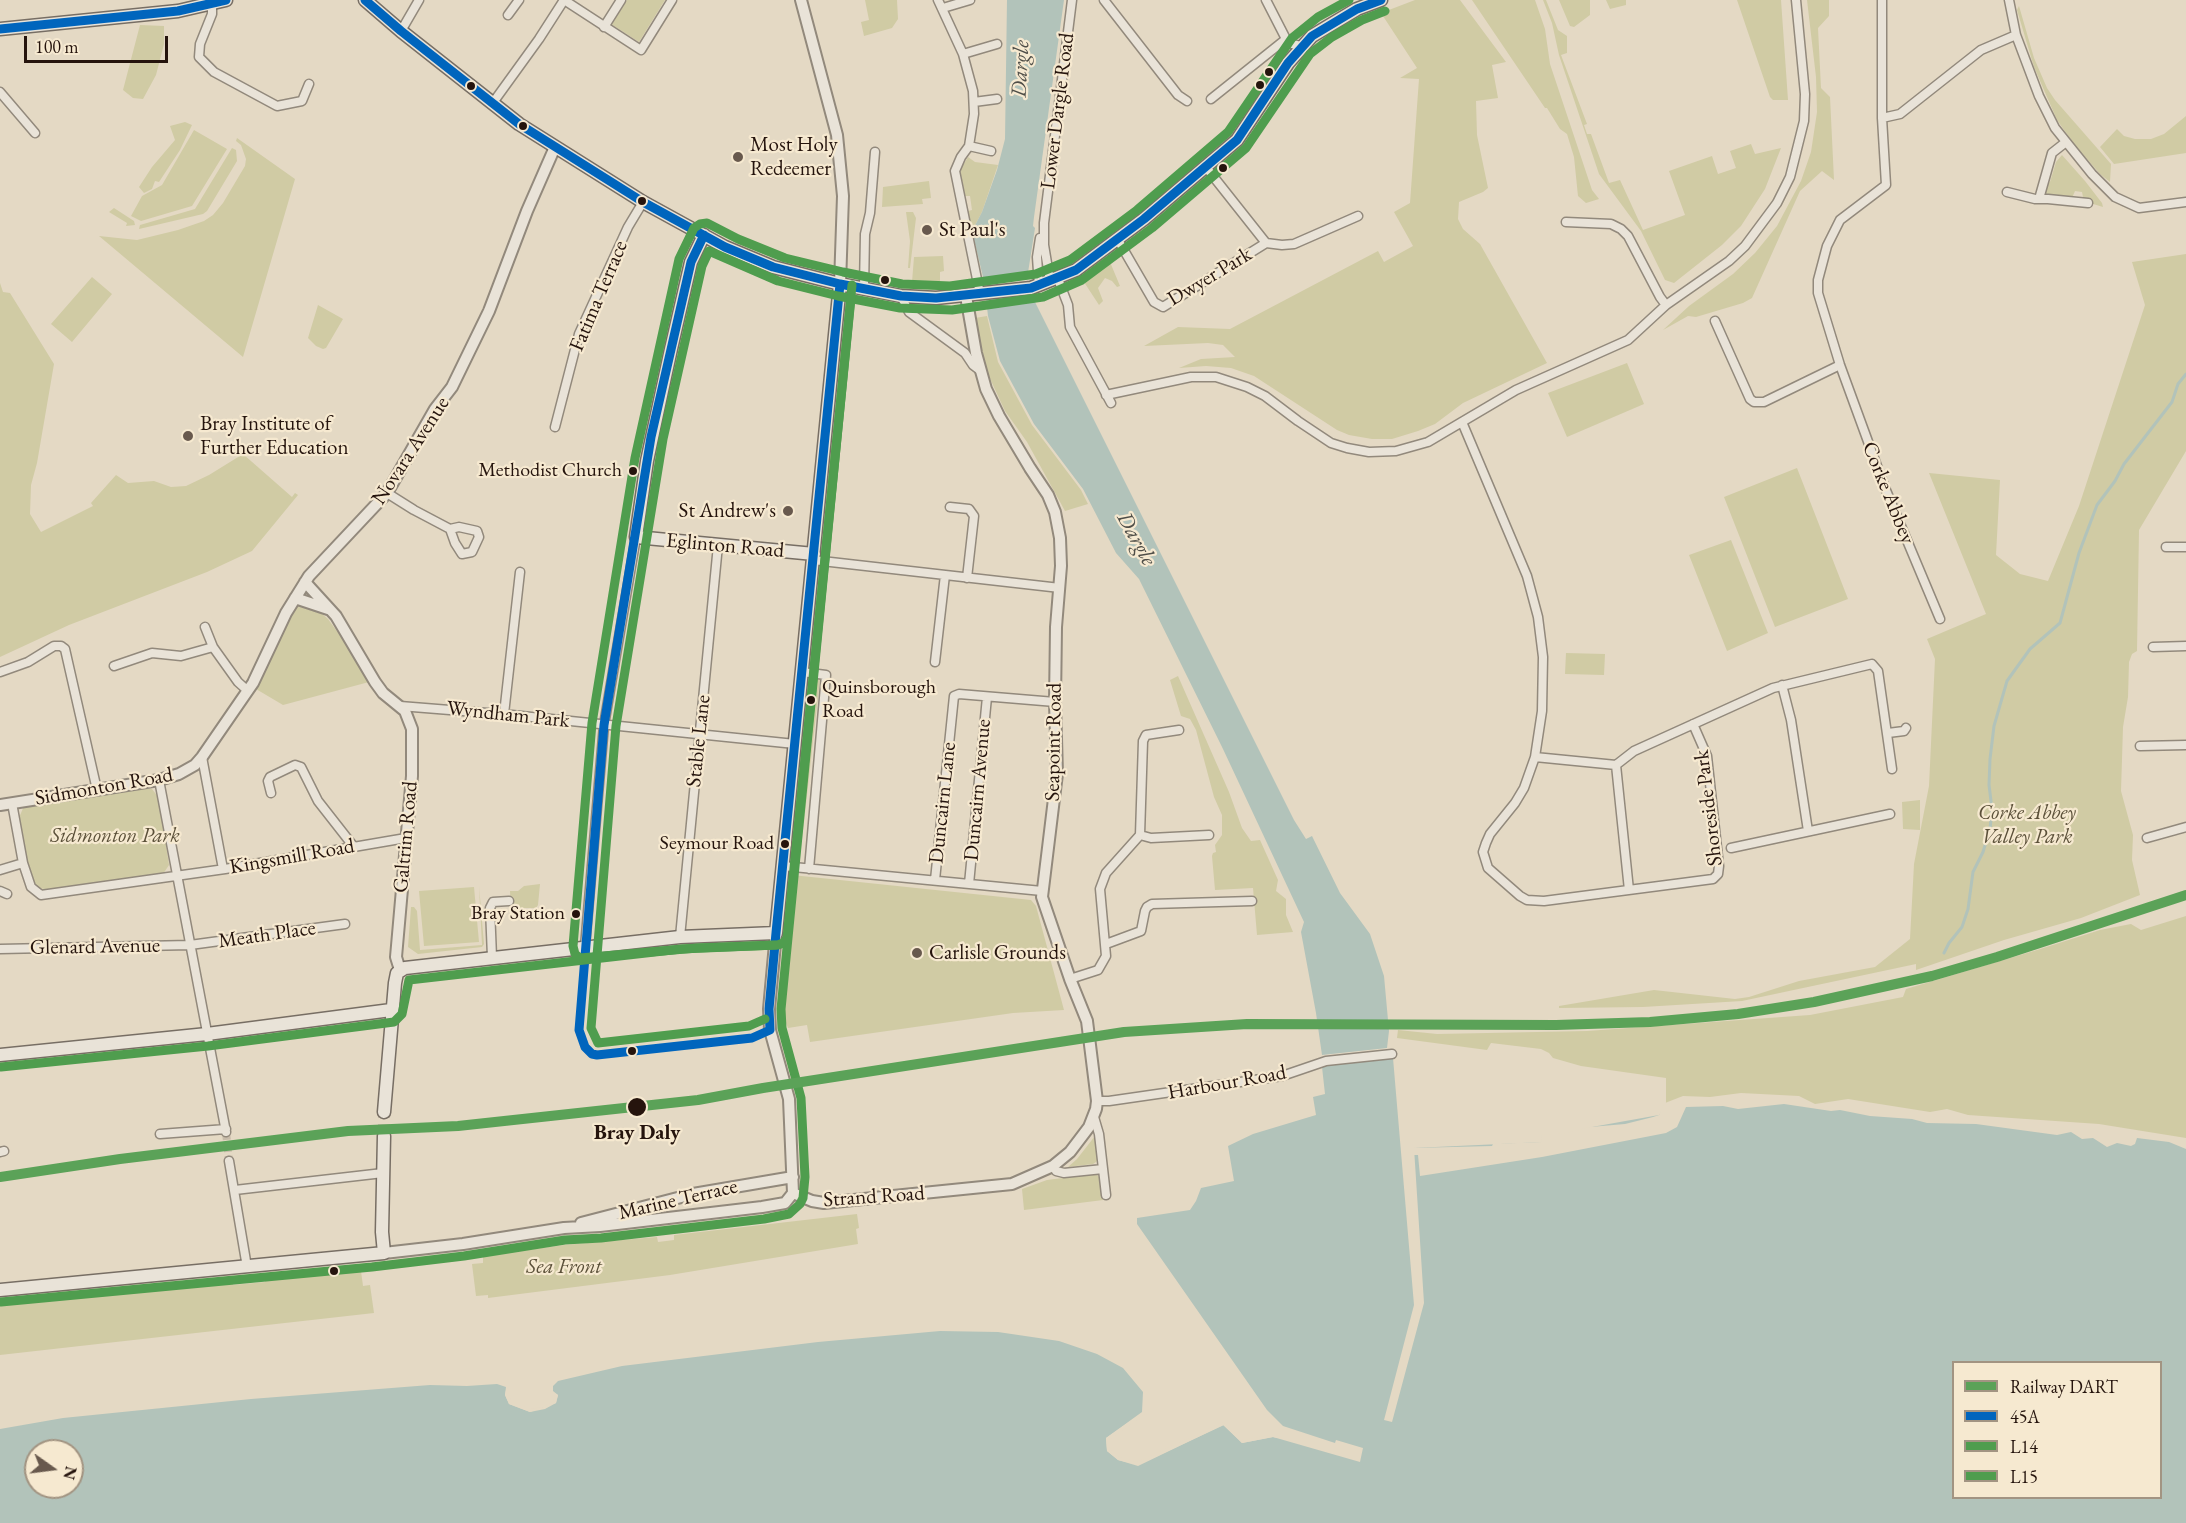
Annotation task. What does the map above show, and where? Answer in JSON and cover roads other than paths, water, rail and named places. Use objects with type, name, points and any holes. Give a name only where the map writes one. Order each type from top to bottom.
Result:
[{"type":"main road","points":[[0,29],[164,13],[226,0]]},
{"type":"main road","points":[[365,0],[401,32],[519,124],[643,202],[732,250],[773,267],[840,284],[901,296],[936,298],[966,296],[1043,284],[1076,270],[1118,240],[1237,140],[1301,46],[1354,5],[1381,0]]},
{"type":"main road","points":[[636,537],[646,461],[691,262],[704,235]]},
{"type":"main road","points":[[384,1112],[391,1010],[396,978],[400,970],[492,957],[680,937],[776,933],[840,284]]},
{"type":"main road","name":"Eglinton Road","points":[[636,537],[718,544],[813,557]]},
{"type":"main road","points":[[0,1055],[207,1034],[391,1010]]},
{"type":"main road","points":[[384,1136],[382,1232],[384,1253]]},
{"type":"main road","name":"Strand Road","points":[[0,1290],[384,1253]]},
{"type":"street","points":[[401,32],[419,0]]},
{"type":"street","points":[[508,15],[519,0]]},
{"type":"street","points":[[492,104],[564,0],[641,50],[672,0]]},
{"type":"street","points":[[604,27],[621,0]]},
{"type":"street","points":[[801,0],[837,135],[843,196],[840,284]]},
{"type":"street","points":[[970,0],[941,4],[963,54],[974,102],[969,146],[956,166],[955,177],[982,293]]},
{"type":"street","name":"Lower Dargle Road","points":[[1072,0],[1044,223],[1043,284],[1068,305],[1070,327],[1109,399],[1191,377],[1216,377],[1247,387],[1265,396],[1331,443],[1370,452],[1396,451],[1420,445],[1462,422]]},
{"type":"street","points":[[1104,0],[1178,95],[1187,101]]},
{"type":"street","points":[[1266,0],[1286,39],[1292,44],[1301,46]]},
{"type":"street","points":[[1629,890],[1616,765],[1535,757],[1544,682],[1538,617],[1520,555],[1462,422],[1516,390],[1628,340],[1666,305],[1713,273],[1745,246],[1778,203],[1790,177],[1799,148],[1805,112],[1805,94],[1796,0]]},
{"type":"street","name":"Corke Abbey","points":[[1882,0],[1882,118],[1886,185],[1840,220],[1827,246],[1818,280],[1818,293],[1840,365],[1885,488],[1940,619]]},
{"type":"street","points":[[2009,0],[2016,35],[2049,117],[2092,174],[2115,197],[2139,208],[2186,202]]},
{"type":"street","points":[[212,4],[212,14],[200,44],[199,57],[214,72],[277,106],[302,100],[309,84]]},
{"type":"street","points":[[1882,118],[1900,114],[1981,50],[2016,35]]},
{"type":"street","points":[[1211,99],[1286,39]]},
{"type":"street","points":[[963,54],[997,44]]},
{"type":"street","points":[[0,92],[35,133]]},
{"type":"street","points":[[974,102],[996,99]]},
{"type":"street","points":[[2039,199],[2052,153],[2066,142]]},
{"type":"street","points":[[969,146],[992,151]]},
{"type":"street","name":"Novara Avenue","points":[[202,757],[248,691],[305,582],[387,493],[435,409],[452,387],[489,311],[527,211],[555,147]]},
{"type":"street","points":[[864,288],[865,234],[870,213],[875,152]]},
{"type":"street","name":"Dwyer Park","points":[[1205,165],[1266,243]]},
{"type":"street","points":[[2007,192],[2035,200],[2079,197],[2088,203]]},
{"type":"street","name":"Fatima Terrace","points":[[555,427],[579,334],[628,227],[643,202]]},
{"type":"street","name":"Dwyer Park","points":[[1118,240],[1154,302],[1163,307],[1266,243],[1294,244],[1358,216]]},
{"type":"street","points":[[1566,222],[1611,224],[1621,229],[1628,236],[1666,305]]},
{"type":"street","points":[[901,296],[912,315],[965,353],[973,365],[981,371]]},
{"type":"street","name":"Seapoint Road","points":[[966,296],[986,390],[999,416],[1052,502],[1061,551],[1056,627],[1057,774],[1042,891],[1046,912],[1087,1021],[1097,1101],[1094,1117],[1078,1144],[1053,1166],[1037,1174]]},
{"type":"street","points":[[1714,321],[1749,395],[1756,402],[1764,402],[1840,365]]},
{"type":"street","points":[[387,493],[450,529]]},
{"type":"street","points":[[950,507],[969,510],[974,516],[967,578]]},
{"type":"street","points":[[585,947],[604,725],[636,537]]},
{"type":"street","name":"Stable Lane","points":[[680,937],[718,544]]},
{"type":"street","points":[[2166,547],[2186,547]]},
{"type":"street","points":[[813,557],[1060,588]]},
{"type":"street","points":[[504,714],[520,572]]},
{"type":"street","points":[[935,662],[945,575]]},
{"type":"street","points":[[305,582],[336,616],[380,689],[400,706]]},
{"type":"street","points":[[295,598],[328,609]]},
{"type":"street","points":[[205,627],[213,647],[238,682],[248,691]]},
{"type":"street","points":[[0,672],[27,662],[54,646],[61,646],[65,649],[98,790]]},
{"type":"street","points":[[2153,647],[2186,646]]},
{"type":"street","points":[[114,666],[152,652],[181,656],[213,647]]},
{"type":"street","name":"Shoreside Park","points":[[1616,765],[1635,751],[1782,685],[1872,664],[1878,671],[1892,769]]},
{"type":"street","points":[[802,672],[826,675],[809,868]]},
{"type":"street","points":[[1782,685],[1791,720],[1808,831]]},
{"type":"street","name":"Duncairn Lane","points":[[934,880],[954,698],[959,694],[987,697]]},
{"type":"street","points":[[987,697],[1055,702]]},
{"type":"street","name":"Duncairn Avenue","points":[[969,884],[987,697]]},
{"type":"street","name":"Wyndham Park","points":[[400,706],[504,714],[795,744]]},
{"type":"street","name":"Galtrim Road","points":[[400,706],[409,719],[413,742],[396,957],[400,970]]},
{"type":"street","name":"Shoreside Park","points":[[1535,757],[1524,788],[1490,834],[1483,852],[1488,868],[1527,900],[1544,901],[1713,879],[1718,874],[1719,866],[1707,756],[1693,724]]},
{"type":"street","points":[[1888,733],[1904,731],[1906,728]]},
{"type":"street","points":[[1070,980],[1098,970],[1106,956],[1099,896],[1106,873],[1140,835],[1143,741],[1146,735],[1179,730]]},
{"type":"street","points":[[2140,746],[2186,745]]},
{"type":"street","points":[[202,757],[223,869]]},
{"type":"street","name":"Sidmonton Road","points":[[0,805],[159,780],[189,769],[202,757]]},
{"type":"street","points":[[271,793],[268,781],[270,777],[295,765],[301,767],[318,801],[354,847]]},
{"type":"street","points":[[159,780],[226,1130],[160,1134]]},
{"type":"street","name":"Kingsmill Road","points":[[12,803],[23,863],[31,887],[41,895],[223,869],[406,837]]},
{"type":"street","name":"Shoreside Park","points":[[1731,848],[1890,814]]},
{"type":"street","points":[[2147,838],[2186,827]]},
{"type":"street","points":[[1140,835],[1151,838],[1209,836]]},
{"type":"street","points":[[0,870],[23,863]]},
{"type":"street","points":[[783,866],[1042,891]]},
{"type":"street","points":[[492,957],[490,908],[493,902],[509,901]]},
{"type":"street","points":[[1106,944],[1141,931],[1145,911],[1152,904],[1252,901]]},
{"type":"street","name":"Meath Place","points":[[190,945],[345,924]]},
{"type":"street","points":[[776,933],[769,1010],[770,1030],[788,1094],[793,1193]]},
{"type":"street","name":"Glenard Avenue","points":[[0,949],[190,945]]},
{"type":"street","name":"Harbour Road","points":[[1097,1101],[1141,1097],[1282,1076],[1326,1061],[1392,1054]]},
{"type":"street","points":[[1094,1117],[1100,1134],[1106,1195]]},
{"type":"street","points":[[230,1161],[247,1267]]},
{"type":"street","points":[[1053,1166],[1056,1171],[1064,1173],[1103,1169]]},
{"type":"street","points":[[235,1190],[383,1173]]},
{"type":"street","name":"Strand Road","points":[[384,1253],[463,1244],[564,1228],[600,1226],[780,1204],[785,1203],[793,1193],[812,1201],[832,1202],[1005,1186],[1037,1174]]},
{"type":"street","name":"Marine Terrace","points":[[564,1228],[693,1194],[793,1177]]},
{"type":"street","points":[[638,1208],[643,1221]]},
{"type":"water","name":"Dargle","points":[[1007,0],[1064,0],[1027,279],[1032,296],[1294,820],[1306,839],[1312,836],[1340,893],[1370,934],[1384,976],[1389,1031],[1387,1048],[1322,1055],[1301,932],[1304,922],[1223,749],[1139,579],[1116,553],[1083,489],[1034,424],[1000,361],[988,316],[984,281],[972,231],[982,212],[1005,139]]},
{"type":"water","points":[[1393,1058],[1414,1305],[1384,1420],[1392,1422],[1424,1303],[1414,1148],[1543,1142],[1592,1127],[1659,1115],[1666,1106],[1741,1096],[1815,1107],[1929,1115],[1954,1114],[2186,1141],[2186,1523],[0,1523],[0,1429],[63,1418],[251,1399],[430,1385],[497,1384],[506,1387],[505,1395],[509,1404],[530,1412],[556,1403],[558,1395],[553,1391],[553,1386],[558,1381],[622,1366],[818,1342],[940,1331],[998,1332],[1059,1341],[1097,1354],[1123,1368],[1143,1392],[1142,1412],[1106,1438],[1107,1451],[1118,1460],[1138,1465],[1224,1425],[1242,1443],[1273,1437],[1360,1462],[1363,1448],[1336,1440],[1335,1443],[1283,1426],[1267,1410],[1137,1224],[1137,1218],[1190,1210],[1201,1188],[1234,1181],[1228,1146],[1253,1134],[1316,1115],[1313,1097],[1325,1094],[1322,1067],[1325,1064]]},
{"type":"waterway","points":[[1944,953],[1962,927],[1968,909],[1973,872],[1983,852],[1990,829],[1992,809],[1989,785],[1990,759],[1994,726],[2007,681],[2030,649],[2060,623],[2079,553],[2097,505],[2115,481],[2124,464],[2172,402],[2178,384],[2186,374]]},
{"type":"tunnel","points":[[384,1112],[384,1136]]},
{"type":"tunnel","points":[[226,1132],[229,1161]]},
{"type":"rail line","name":"DART","points":[[0,1177],[120,1159],[348,1131],[458,1126],[698,1100],[1124,1032],[1247,1024],[1556,1025],[1650,1022],[1738,1014],[1814,1002],[1932,976],[2186,895]]},
{"type":"place","name":"Most Holy Redeemer","points":[[738,157]]},
{"type":"place","name":"St Paul's","points":[[927,230]]},
{"type":"place","name":"Bray Institute of Further Education","points":[[188,436]]},
{"type":"place","name":"Methodist Church","points":[[633,471]]},
{"type":"place","name":"St Andrew's","points":[[788,511]]},
{"type":"place","name":"Quinsborough Road","points":[[811,700]]},
{"type":"place","name":"Seymour Road","points":[[785,844]]},
{"type":"place","name":"Bray Station","points":[[576,914]]},
{"type":"place","name":"Carlisle Grounds","points":[[917,953]]},
{"type":"place","name":"Bray Daly","points":[[637,1107]]},
{"type":"park label","name":"Corke Abbey Valley Park","points":[[2027,825]]},
{"type":"park label","name":"Sidmonton Park","points":[[115,836]]},
{"type":"park label","name":"Sea Front","points":[[564,1267]]}]
